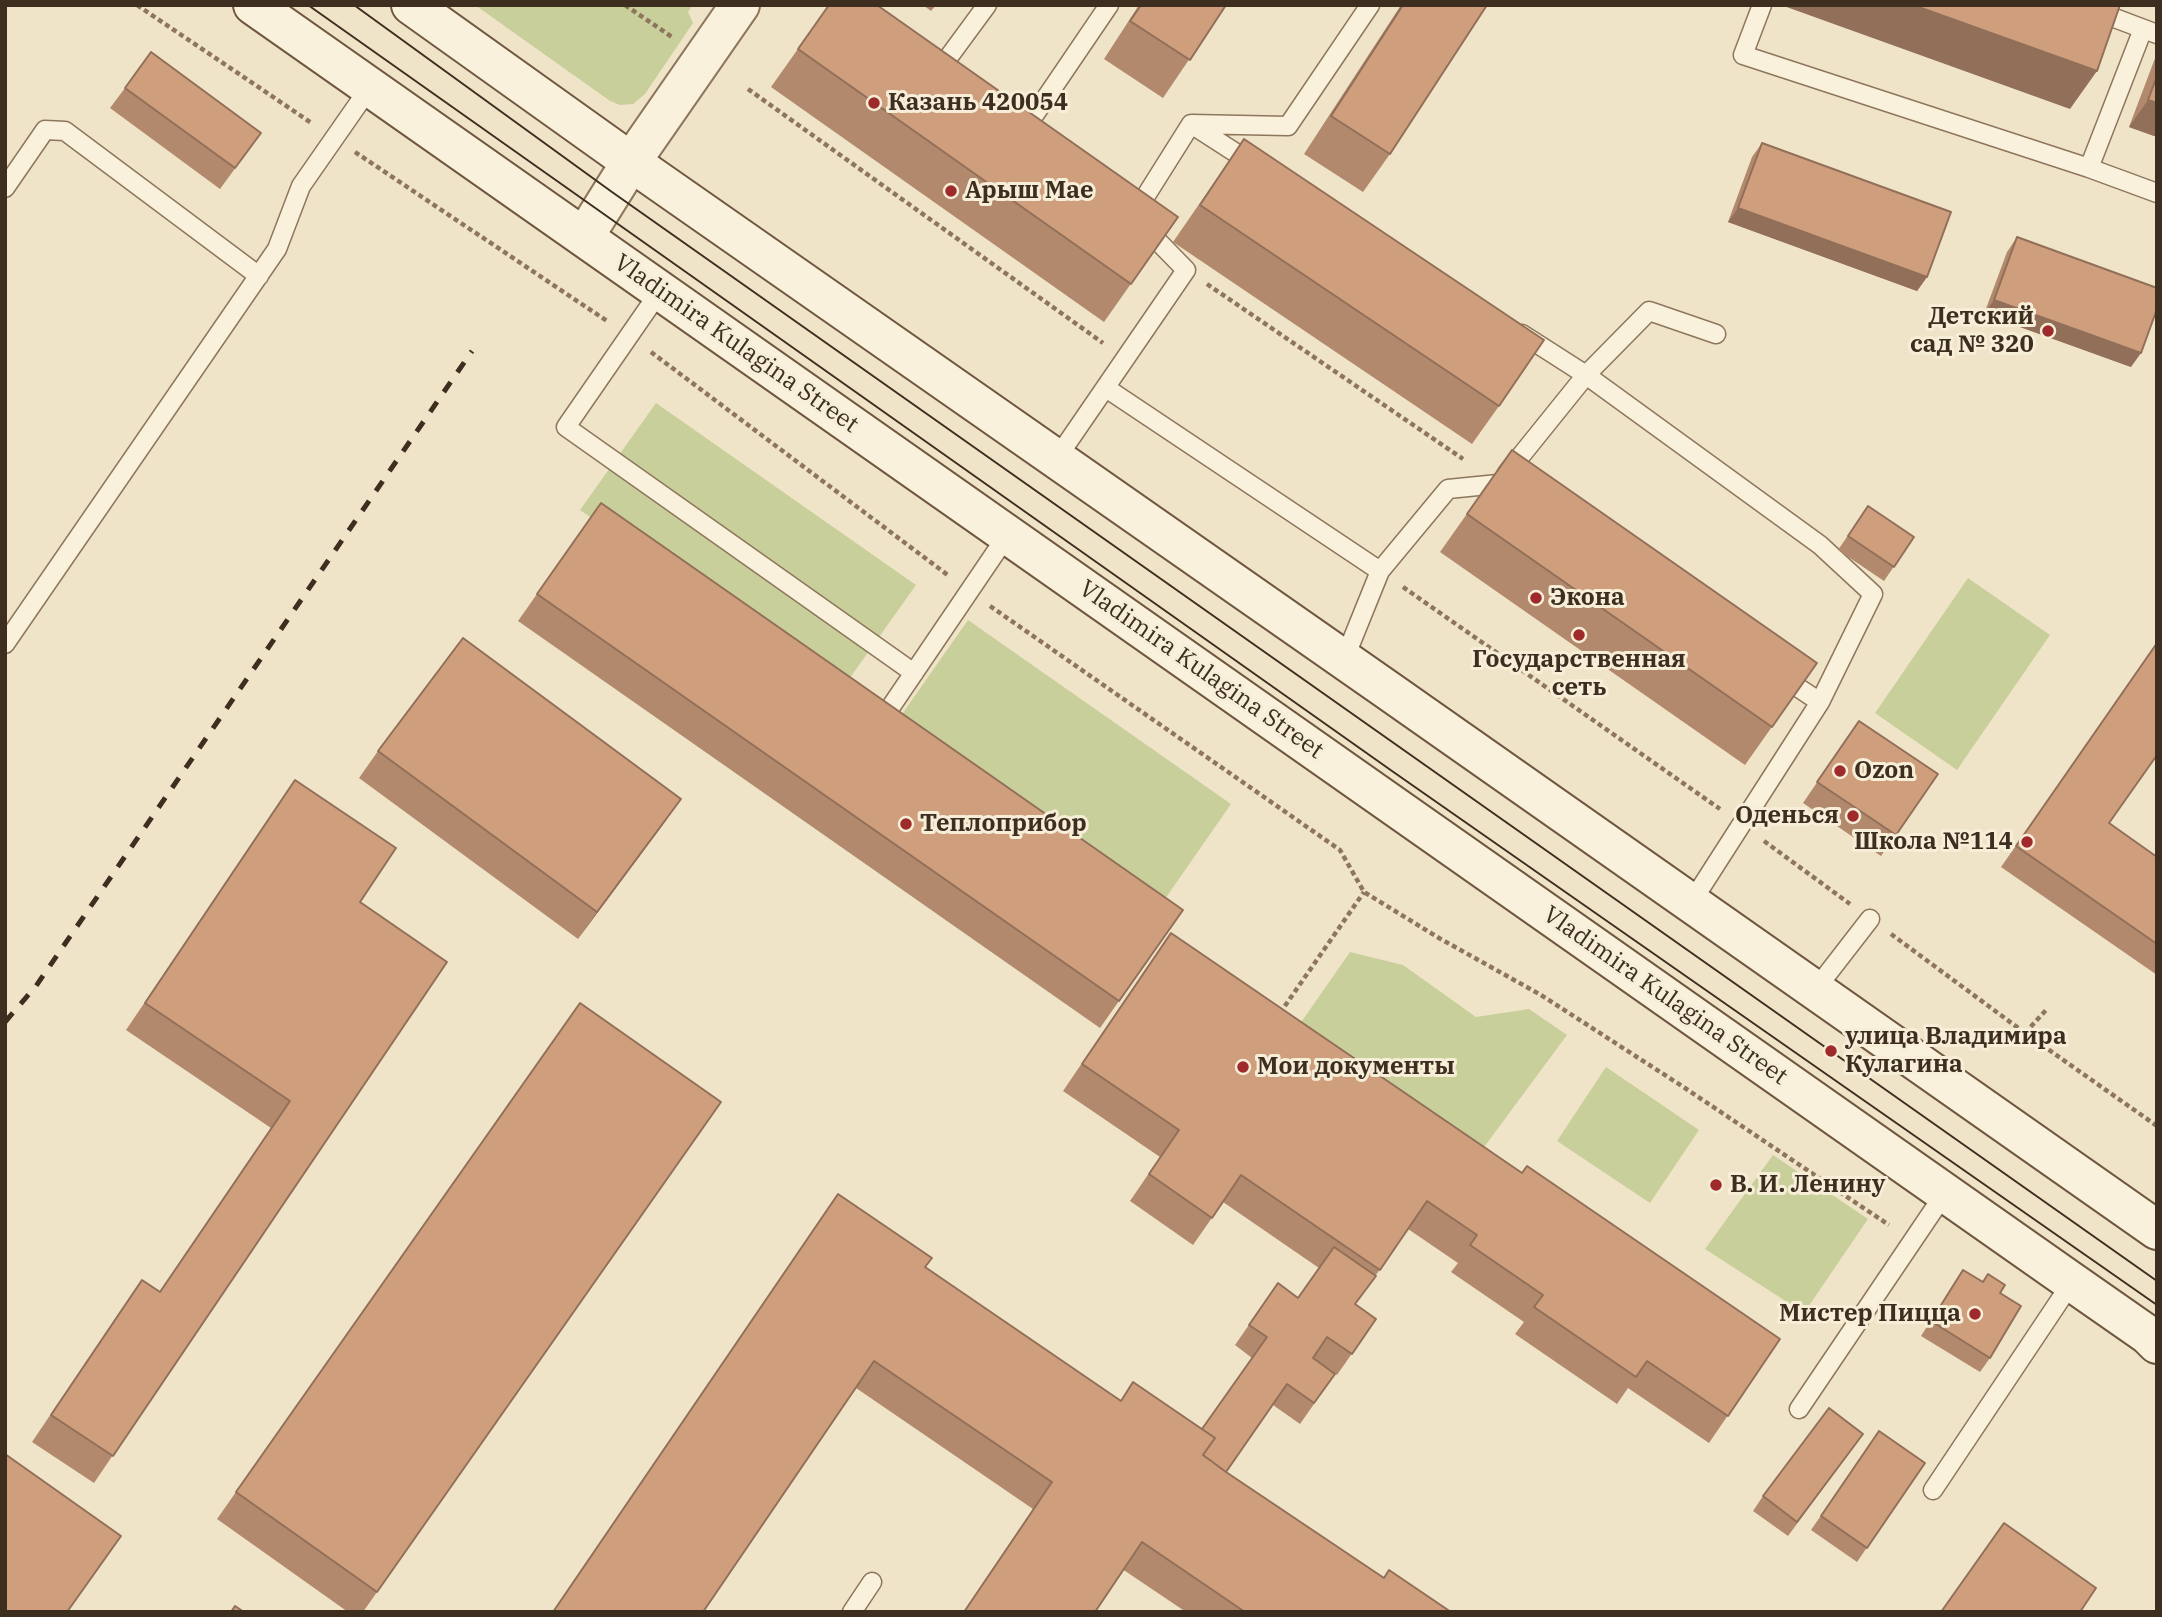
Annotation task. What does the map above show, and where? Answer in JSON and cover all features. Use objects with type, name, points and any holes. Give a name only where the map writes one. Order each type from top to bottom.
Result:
[{"type":"main road","name":"Vladimira Kulagina Street","points":[[253,5],[2152,1339]]},
{"type":"main road","points":[[411,5],[631,162],[2157,1230]]},
{"type":"main road","points":[[584,237],[631,162],[740,5]]},
{"type":"lane","points":[[933,79],[987,5]]},
{"type":"lane","points":[[1019,138],[1109,5]]},
{"type":"lane","points":[[1191,124],[1288,126],[1370,5]]},
{"type":"lane","points":[[1762,5],[1743,55],[2089,168],[2157,193]]},
{"type":"lane","points":[[2080,5],[2150,32],[2089,168]]},
{"type":"lane","points":[[5,643],[277,249],[302,186],[370,87]]},
{"type":"lane","points":[[1191,124],[1273,176]]},
{"type":"lane","points":[[1057,458],[1186,270],[1128,213],[1191,124]]},
{"type":"lane","points":[[5,188],[45,130],[65,131],[259,276]]},
{"type":"lane","points":[[660,291],[566,427],[914,673]]},
{"type":"lane","points":[[1498,484],[1586,375],[1649,312],[1716,334]]},
{"type":"lane","points":[[1505,323],[1586,375],[1821,545],[1873,594],[1820,702],[1691,903]]},
{"type":"lane","points":[[1106,388],[1380,571]]},
{"type":"lane","points":[[1344,660],[1380,571],[1448,489],[1498,484],[1521,499]]},
{"type":"lane","points":[[888,711],[1007,534]]},
{"type":"lane","points":[[1762,663],[1820,702]]},
{"type":"lane","points":[[1815,990],[1870,919]]},
{"type":"lane","points":[[1799,1409],[1945,1193]]},
{"type":"lane","points":[[1933,1490],[2072,1282]]},
{"type":"lane","points":[[852,1612],[872,1582]]},
{"type":"path","points":[[137,5],[629,336],[969,592],[1340,850],[1364,892],[1541,995],[1759,1137],[1912,1242]]},
{"type":"path","points":[[625,5],[678,42]]},
{"type":"path","points":[[748,89],[1126,359]]},
{"type":"path","points":[[1186,270],[1498,484]]},
{"type":"path","points":[[1380,571],[1742,824],[2025,1033],[2157,1126]]},
{"type":"path","points":[[1279,1014],[1364,892]]},
{"type":"path","points":[[2025,1033],[2047,1009]]},
{"type":"green space","points":[[475,5],[693,5],[688,12],[693,23],[645,94],[633,104],[620,105],[610,101]]},
{"type":"green space","points":[[656,403],[916,585],[840,692],[580,510]]},
{"type":"green space","points":[[1968,578],[2050,635],[1957,770],[1875,713]]},
{"type":"green space","points":[[968,620],[1231,804],[1156,912],[893,727]]},
{"type":"green space","points":[[1350,952],[1403,965],[1476,1017],[1529,1009],[1567,1035],[1476,1158],[1295,1031]]},
{"type":"green space","points":[[1606,1067],[1699,1130],[1650,1203],[1557,1141]]},
{"type":"green space","points":[[1773,1155],[1868,1219],[1804,1313],[1705,1249]]},
{"type":"building","points":[[829,5],[877,5],[1178,217],[1131,284],[798,49]]},
{"type":"building","points":[[1141,5],[1226,5],[1190,60],[1130,21]]},
{"type":"building","points":[[1403,5],[1487,5],[1390,154],[1331,116]]},
{"type":"building","points":[[1913,5],[2120,5],[2097,71]]},
{"type":"building","points":[[151,52],[261,133],[235,168],[125,88]]},
{"type":"building","points":[[2157,76],[2157,103],[2148,100]]},
{"type":"building","points":[[1244,139],[1544,340],[1499,406],[1200,205]]},
{"type":"building","points":[[1762,143],[1951,212],[1927,277],[1738,208]]},
{"type":"building","points":[[2017,237],[2157,288],[2157,309],[2141,353],[1994,300]]},
{"type":"building","points":[[1512,450],[1817,663],[1772,727],[1467,514]]},
{"type":"building","name":"Теплоприбор","points":[[601,503],[1183,910],[1119,1001],[537,594]]},
{"type":"building","points":[[1868,506],[1914,537],[1894,567],[1848,536]]},
{"type":"building","points":[[463,638],[681,799],[597,912],[378,751]]},
{"type":"building","points":[[2157,643],[2157,755],[2109,823],[2157,857],[2157,944],[2016,846]]},
{"type":"building","points":[[1859,721],[1938,774],[1896,835],[1817,782]]},
{"type":"building","points":[[295,780],[396,848],[360,902],[447,962],[113,1456],[51,1415],[142,1280],[160,1292],[290,1101],[145,1003]]},
{"type":"building","points":[[1171,933],[1522,1173],[1527,1166],[1780,1339],[1728,1416],[1647,1361],[1636,1377],[1534,1307],[1543,1295],[1470,1245],[1477,1235],[1427,1201],[1380,1270],[1241,1175],[1212,1218],[1149,1174],[1179,1130],[1082,1064]]},
{"type":"building","points":[[580,1003],[721,1102],[377,1592],[236,1492]]},
{"type":"building","points":[[838,1194],[932,1258],[925,1267],[1121,1401],[1133,1382],[1215,1438],[1203,1455],[1226,1472],[1384,1578],[1389,1570],[1451,1612],[1245,1612],[1142,1542],[1095,1612],[964,1612],[1052,1482],[874,1361],[703,1612],[553,1612]]},
{"type":"building","points":[[1334,1247],[1376,1276],[1355,1304],[1376,1319],[1352,1354],[1327,1337],[1313,1358],[1335,1374],[1314,1403],[1287,1384],[1226,1472],[1203,1455],[1215,1438],[1202,1429],[1267,1337],[1249,1325],[1278,1283],[1298,1298]]},
{"type":"building","points":[[1963,1270],[1983,1282],[1988,1274],[2005,1285],[2000,1293],[2021,1306],[1990,1358],[1931,1321]]},
{"type":"building","points":[[1829,1408],[1863,1434],[1797,1522],[1763,1496]]},
{"type":"building","points":[[1879,1431],[1925,1463],[1867,1548],[1821,1516]]},
{"type":"building","points":[[5,1454],[121,1536],[67,1612],[5,1612]]},
{"type":"building","points":[[2004,1523],[2096,1588],[2080,1612],[1941,1612]]},
{"type":"building","points":[[235,1606],[244,1612],[231,1612]]},
{"type":"tram line","points":[[308,5],[1392,771],[2157,1305]]},
{"type":"tram line","points":[[354,5],[612,192],[2157,1281]]},
{"type":"railway","points":[[5,1022],[36,986],[472,351]]},
{"type":"place","name":"Казань 420054","points":[[874,103]]},
{"type":"place","name":"Арыш Мае","points":[[951,191]]},
{"type":"place","name":"Детский сад № 320","points":[[2048,331]]},
{"type":"place","name":"Экона","points":[[1536,598]]},
{"type":"place","name":"Государственная сеть","points":[[1579,635]]},
{"type":"place","name":"Ozon","points":[[1840,771]]},
{"type":"place","name":"Оденься","points":[[1853,816]]},
{"type":"place","name":"Теплоприбор","points":[[906,824]]},
{"type":"place","name":"Школа №114","points":[[2027,842]]},
{"type":"place","name":"улица Владимира Кулагина","points":[[1831,1051]]},
{"type":"place","name":"Мои документы","points":[[1243,1067]]},
{"type":"place","name":"В. И. Ленину","points":[[1716,1185]]},
{"type":"place","name":"Мистер Пицца","points":[[1975,1314]]}]
